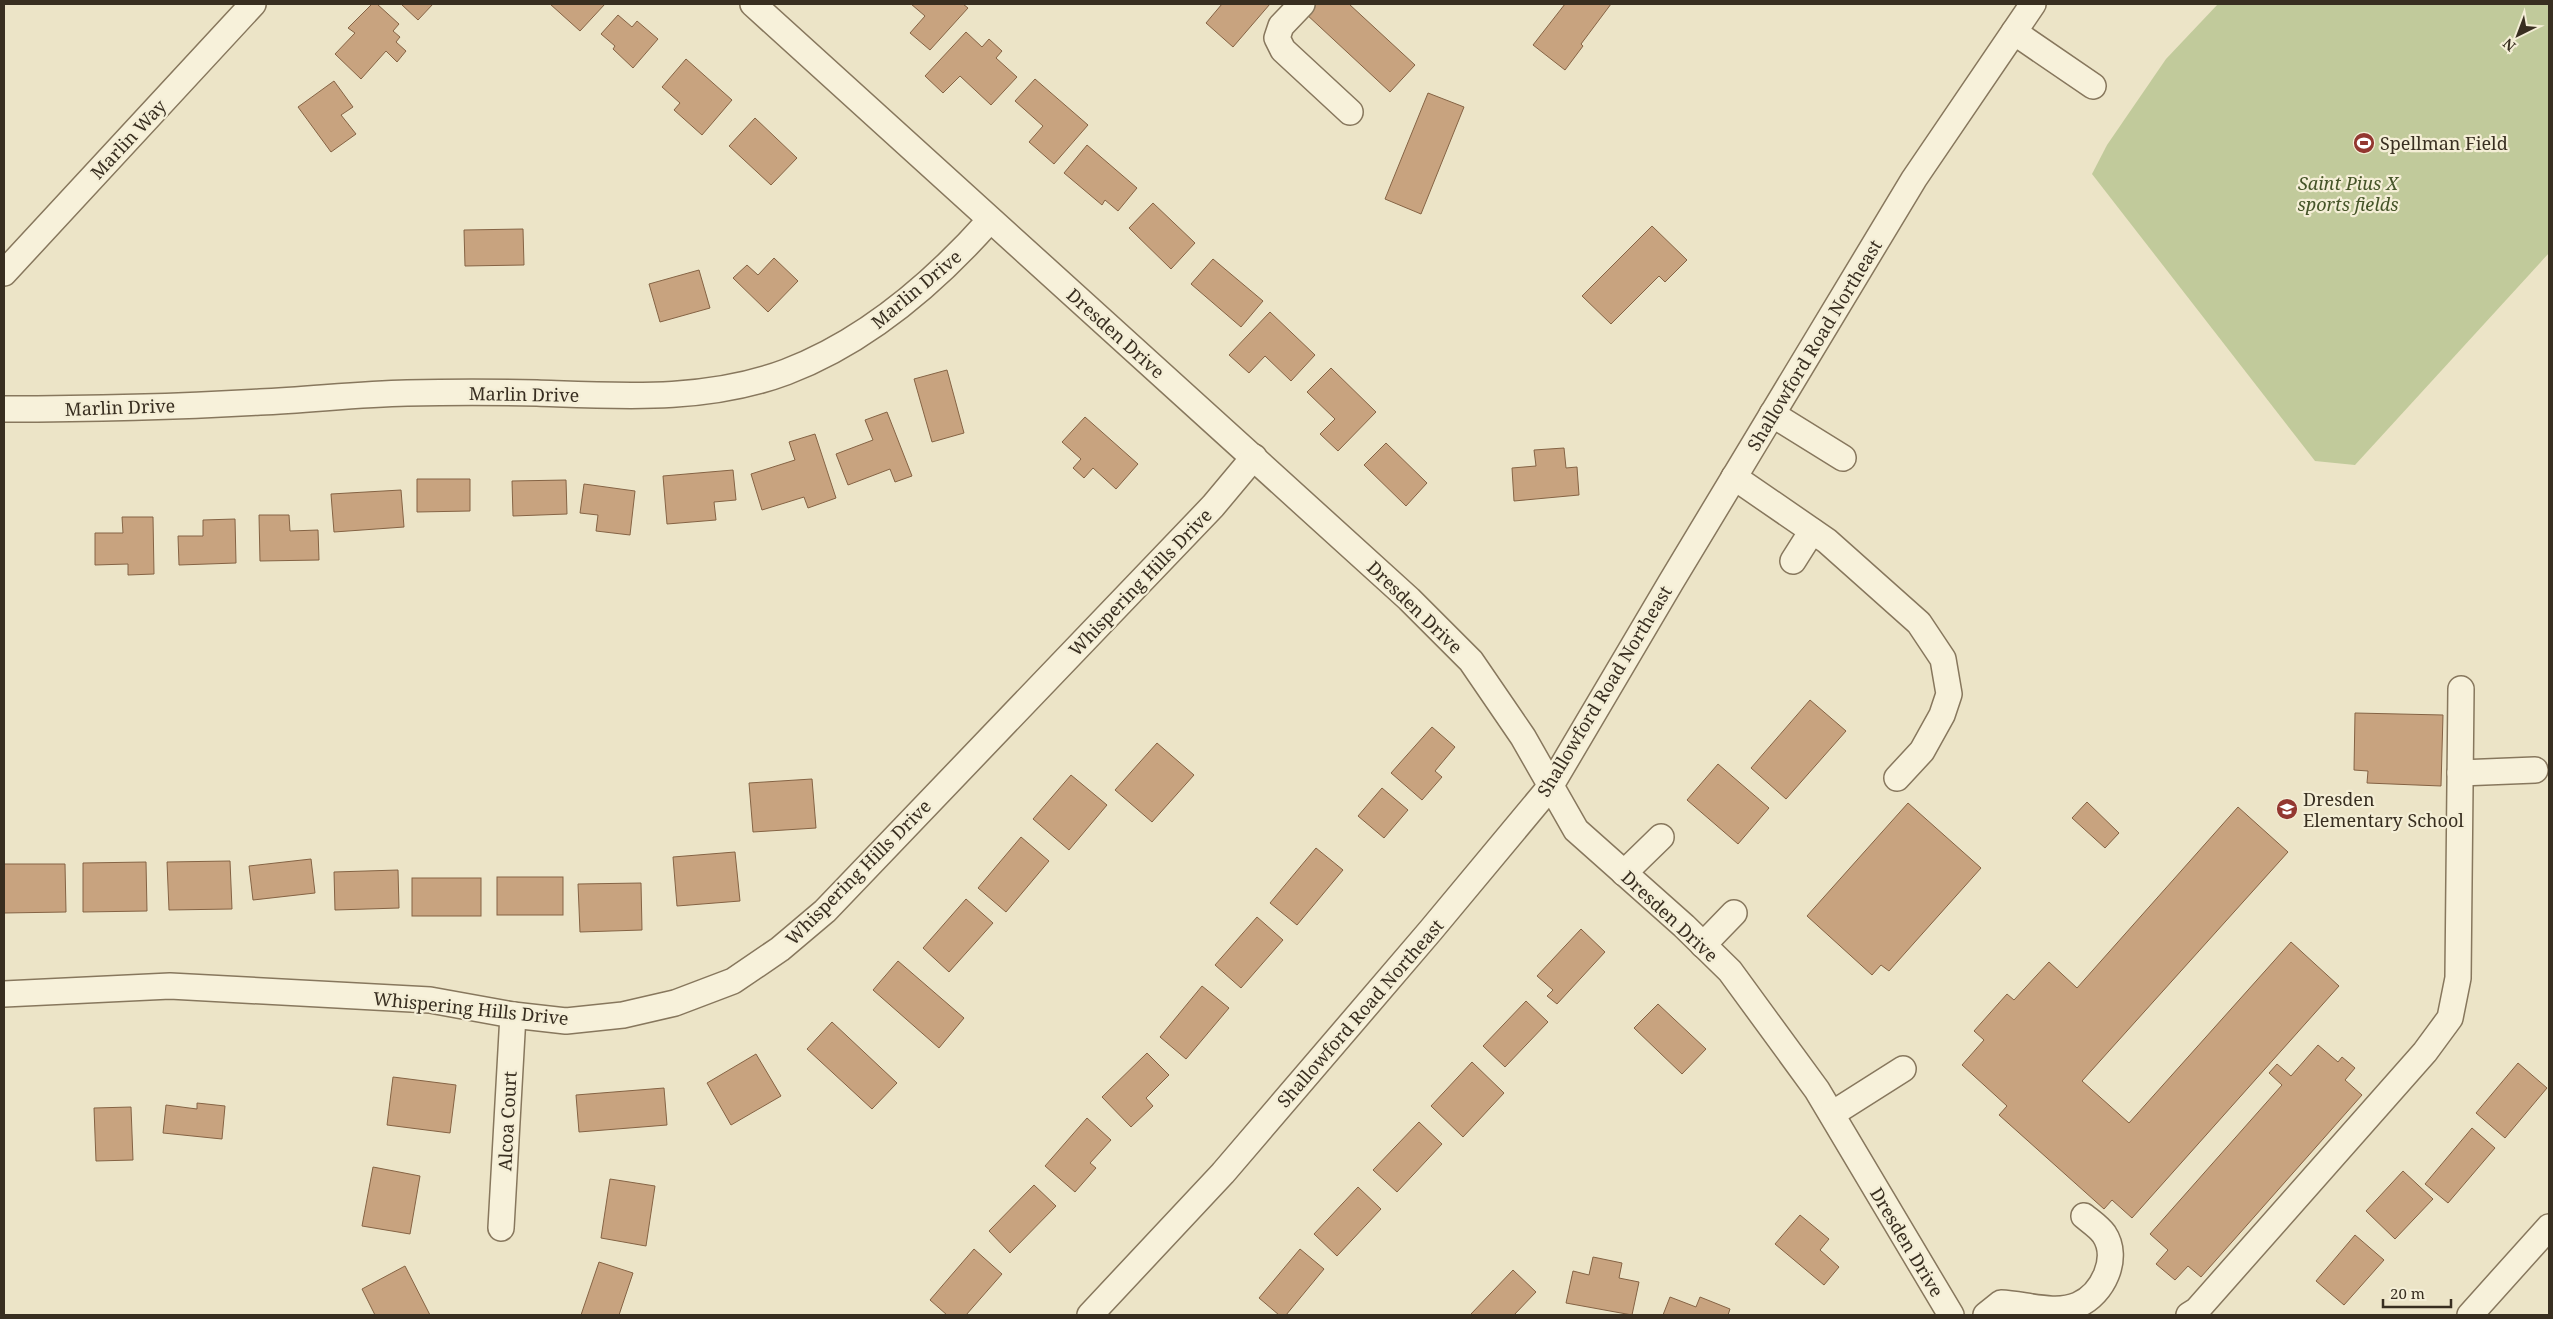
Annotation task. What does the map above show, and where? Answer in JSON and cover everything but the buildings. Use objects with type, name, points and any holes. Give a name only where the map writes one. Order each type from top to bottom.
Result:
[{"type":"street","name":"Marlin Way","points":[[4,273],[253,4]]},
{"type":"street","name":"Dresden Drive","points":[[752,4],[1410,599],[1471,661],[1523,737],[1576,830],[1730,971],[1817,1090],[1951,1315]]},
{"type":"street","points":[[1302,4],[1281,26],[1276,38],[1283,50],[1350,112]]},
{"type":"street","name":"Shallowford Road Northeast","points":[[1090,1315],[1223,1173],[1431,930],[1550,787],[1914,179],[2033,4]]},
{"type":"street","points":[[2014,32],[2093,86]]},
{"type":"street","name":"Marlin Drive","points":[[4,409],[95,409],[258,403],[403,393],[510,392],[683,395],[740,386],[786,372],[864,332],[947,264],[990,220]]},
{"type":"street","points":[[1772,414],[1843,458]]},
{"type":"street","name":"Whispering Hills Drive","points":[[4,994],[170,986],[430,1000],[513,1015],[566,1021],[622,1016],[675,1003],[732,981],[780,949],[838,896],[1213,506],[1254,457]]},
{"type":"street","points":[[1734,477],[1827,541],[1919,623],[1943,659],[1949,694],[1942,715],[1922,751],[1897,778]]},
{"type":"street","points":[[1793,561],[1812,531]]},
{"type":"street","points":[[2190,1315],[2197,1310],[2425,1052],[2450,1018],[2458,978],[2461,689]]},
{"type":"street","points":[[2460,773],[2535,770]]},
{"type":"street","points":[[1624,873],[1661,837]]},
{"type":"street","points":[[1703,945],[1734,913]]},
{"type":"street","name":"Alcoa Court","points":[[501,1228],[513,1015]]},
{"type":"street","points":[[1832,1114],[1903,1070]]},
{"type":"street","points":[[1986,1315],[2001,1303],[2051,1310],[2078,1306],[2095,1294],[2109,1271],[2109,1245],[2103,1233],[2084,1216]]},
{"type":"street","points":[[2470,1315],[2549,1227]]},
{"type":"green space","name":"Saint Pius X sports fields","points":[[2218,4],[2549,4],[2549,253],[2355,465],[2315,461],[2092,174],[2107,145],[2166,59]]},
{"type":"place","name":"Spellman Field","points":[[2364,143]]},
{"type":"place","name":"Dresden Elementary School","points":[[2287,809]]}]
